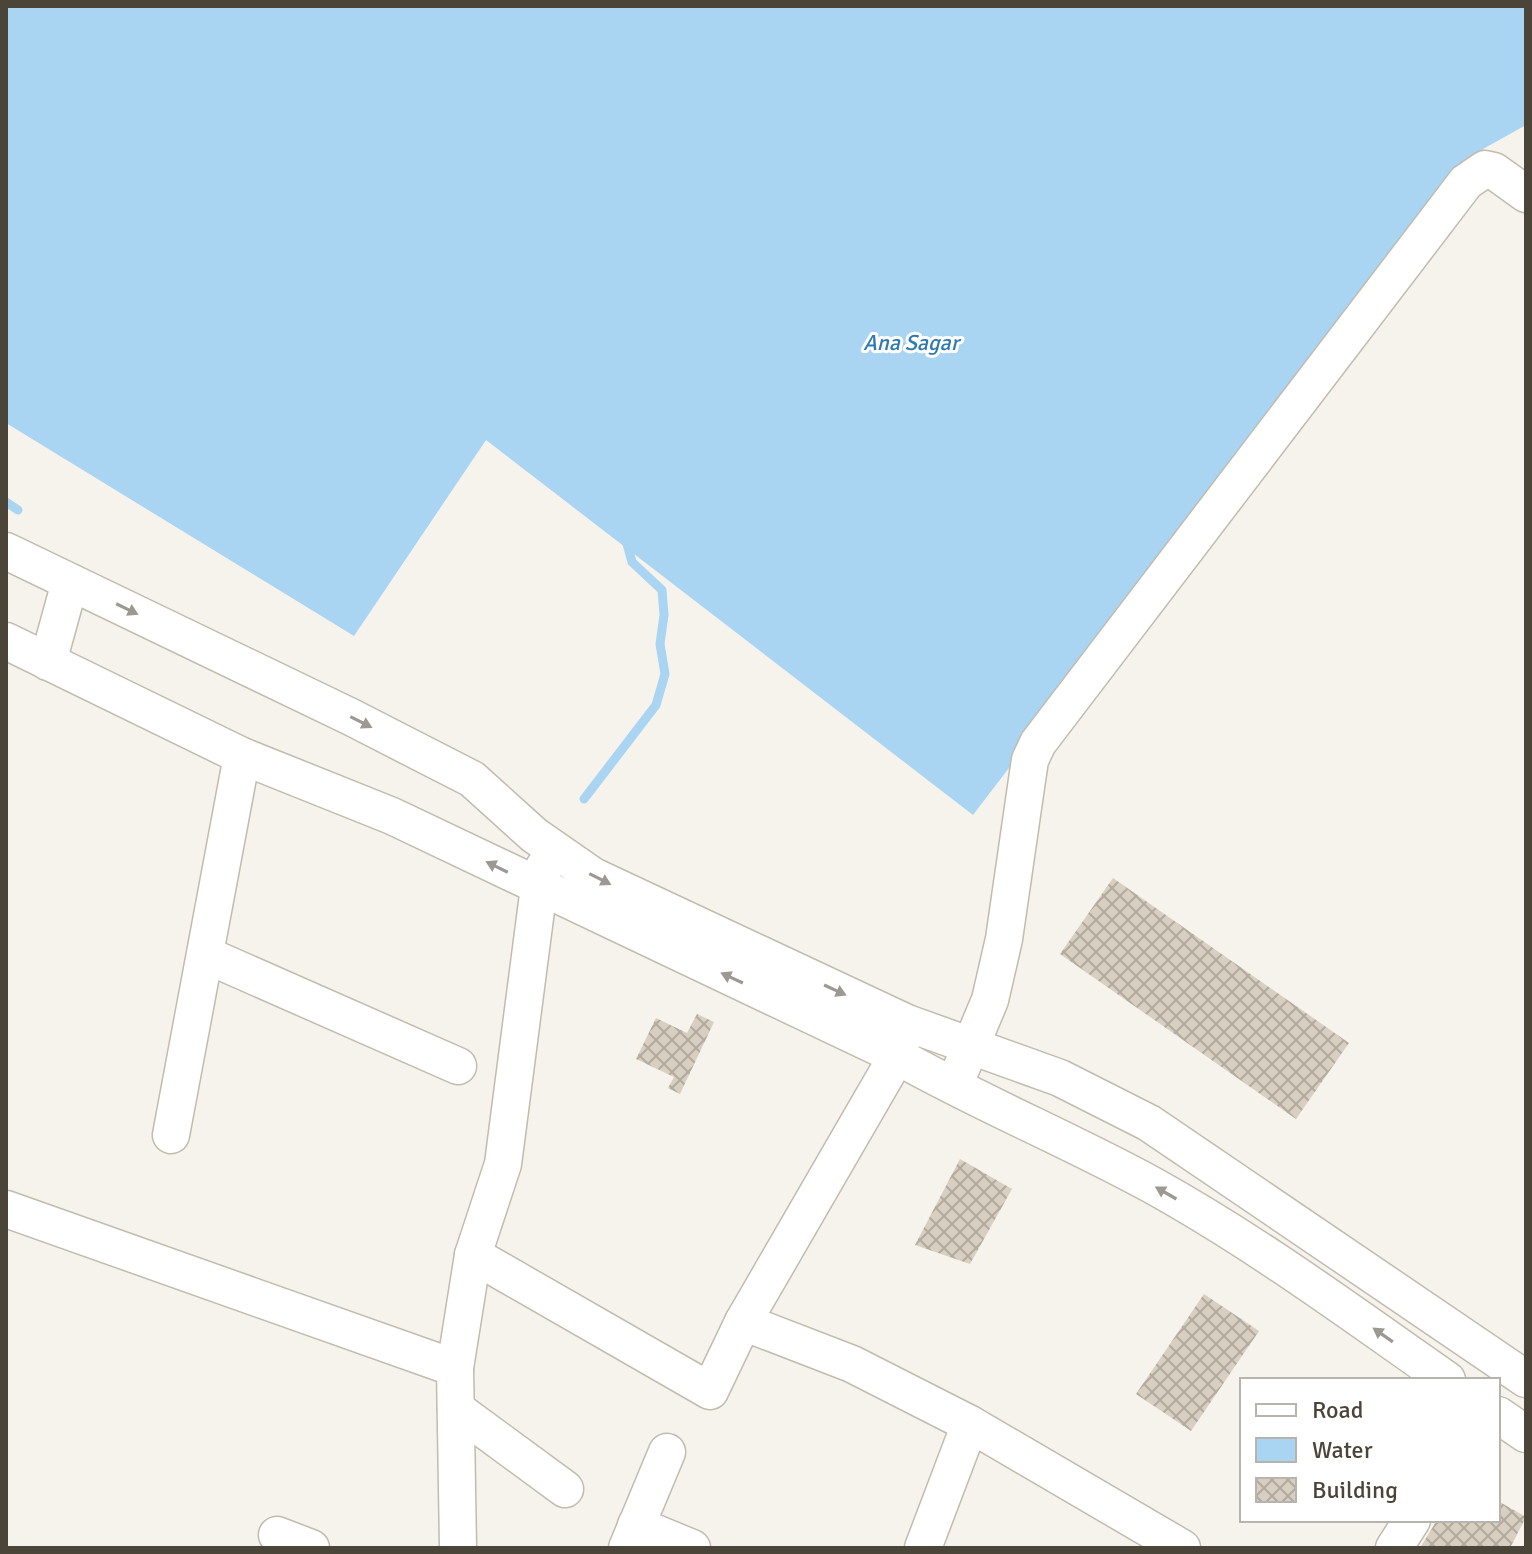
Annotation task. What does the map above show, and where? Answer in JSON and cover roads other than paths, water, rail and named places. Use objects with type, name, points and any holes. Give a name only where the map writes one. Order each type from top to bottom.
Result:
[{"type":"street","points":[[953,1088],[990,1000],[1004,939],[1030,760],[1038,743],[1466,182],[1485,169],[1494,171],[1526,194]]},
{"type":"street","points":[[6,551],[472,779],[550,846],[593,876],[902,1039],[953,1088],[1086,1150],[1218,1224],[1444,1378]]},
{"type":"street","points":[[48,662],[70,582]]},
{"type":"street","points":[[6,642],[242,756],[392,816],[539,887],[902,1039],[971,1046],[1060,1078],[1149,1123],[1511,1377]]},
{"type":"street","points":[[171,1135],[242,756]]},
{"type":"street","points":[[458,1548],[455,1368],[473,1255],[503,1164],[539,887],[550,846]]},
{"type":"street","points":[[206,955],[458,1066]]},
{"type":"street","points":[[473,1255],[710,1391],[743,1322],[902,1039]]},
{"type":"street","points":[[6,1209],[455,1368]]},
{"type":"street","points":[[743,1322],[852,1364],[970,1424],[1182,1548]]},
{"type":"street","points":[[456,1409],[565,1489]]},
{"type":"street","points":[[1500,1416],[1526,1434]]},
{"type":"street","points":[[923,1548],[970,1424]]},
{"type":"street","points":[[667,1452],[632,1536],[692,1548]]},
{"type":"street","points":[[1394,1548],[1411,1522]]},
{"type":"street","points":[[277,1535],[311,1548]]},
{"type":"water","name":"Ana Sagar","points":[[6,6],[1526,6],[1526,125],[1483,149],[973,815],[486,440],[354,636],[6,423]]},
{"type":"waterway","points":[[6,502],[18,510]]},
{"type":"waterway","points":[[584,799],[656,705],[665,674],[660,644],[664,615],[662,590],[632,562],[626,540]]}]
